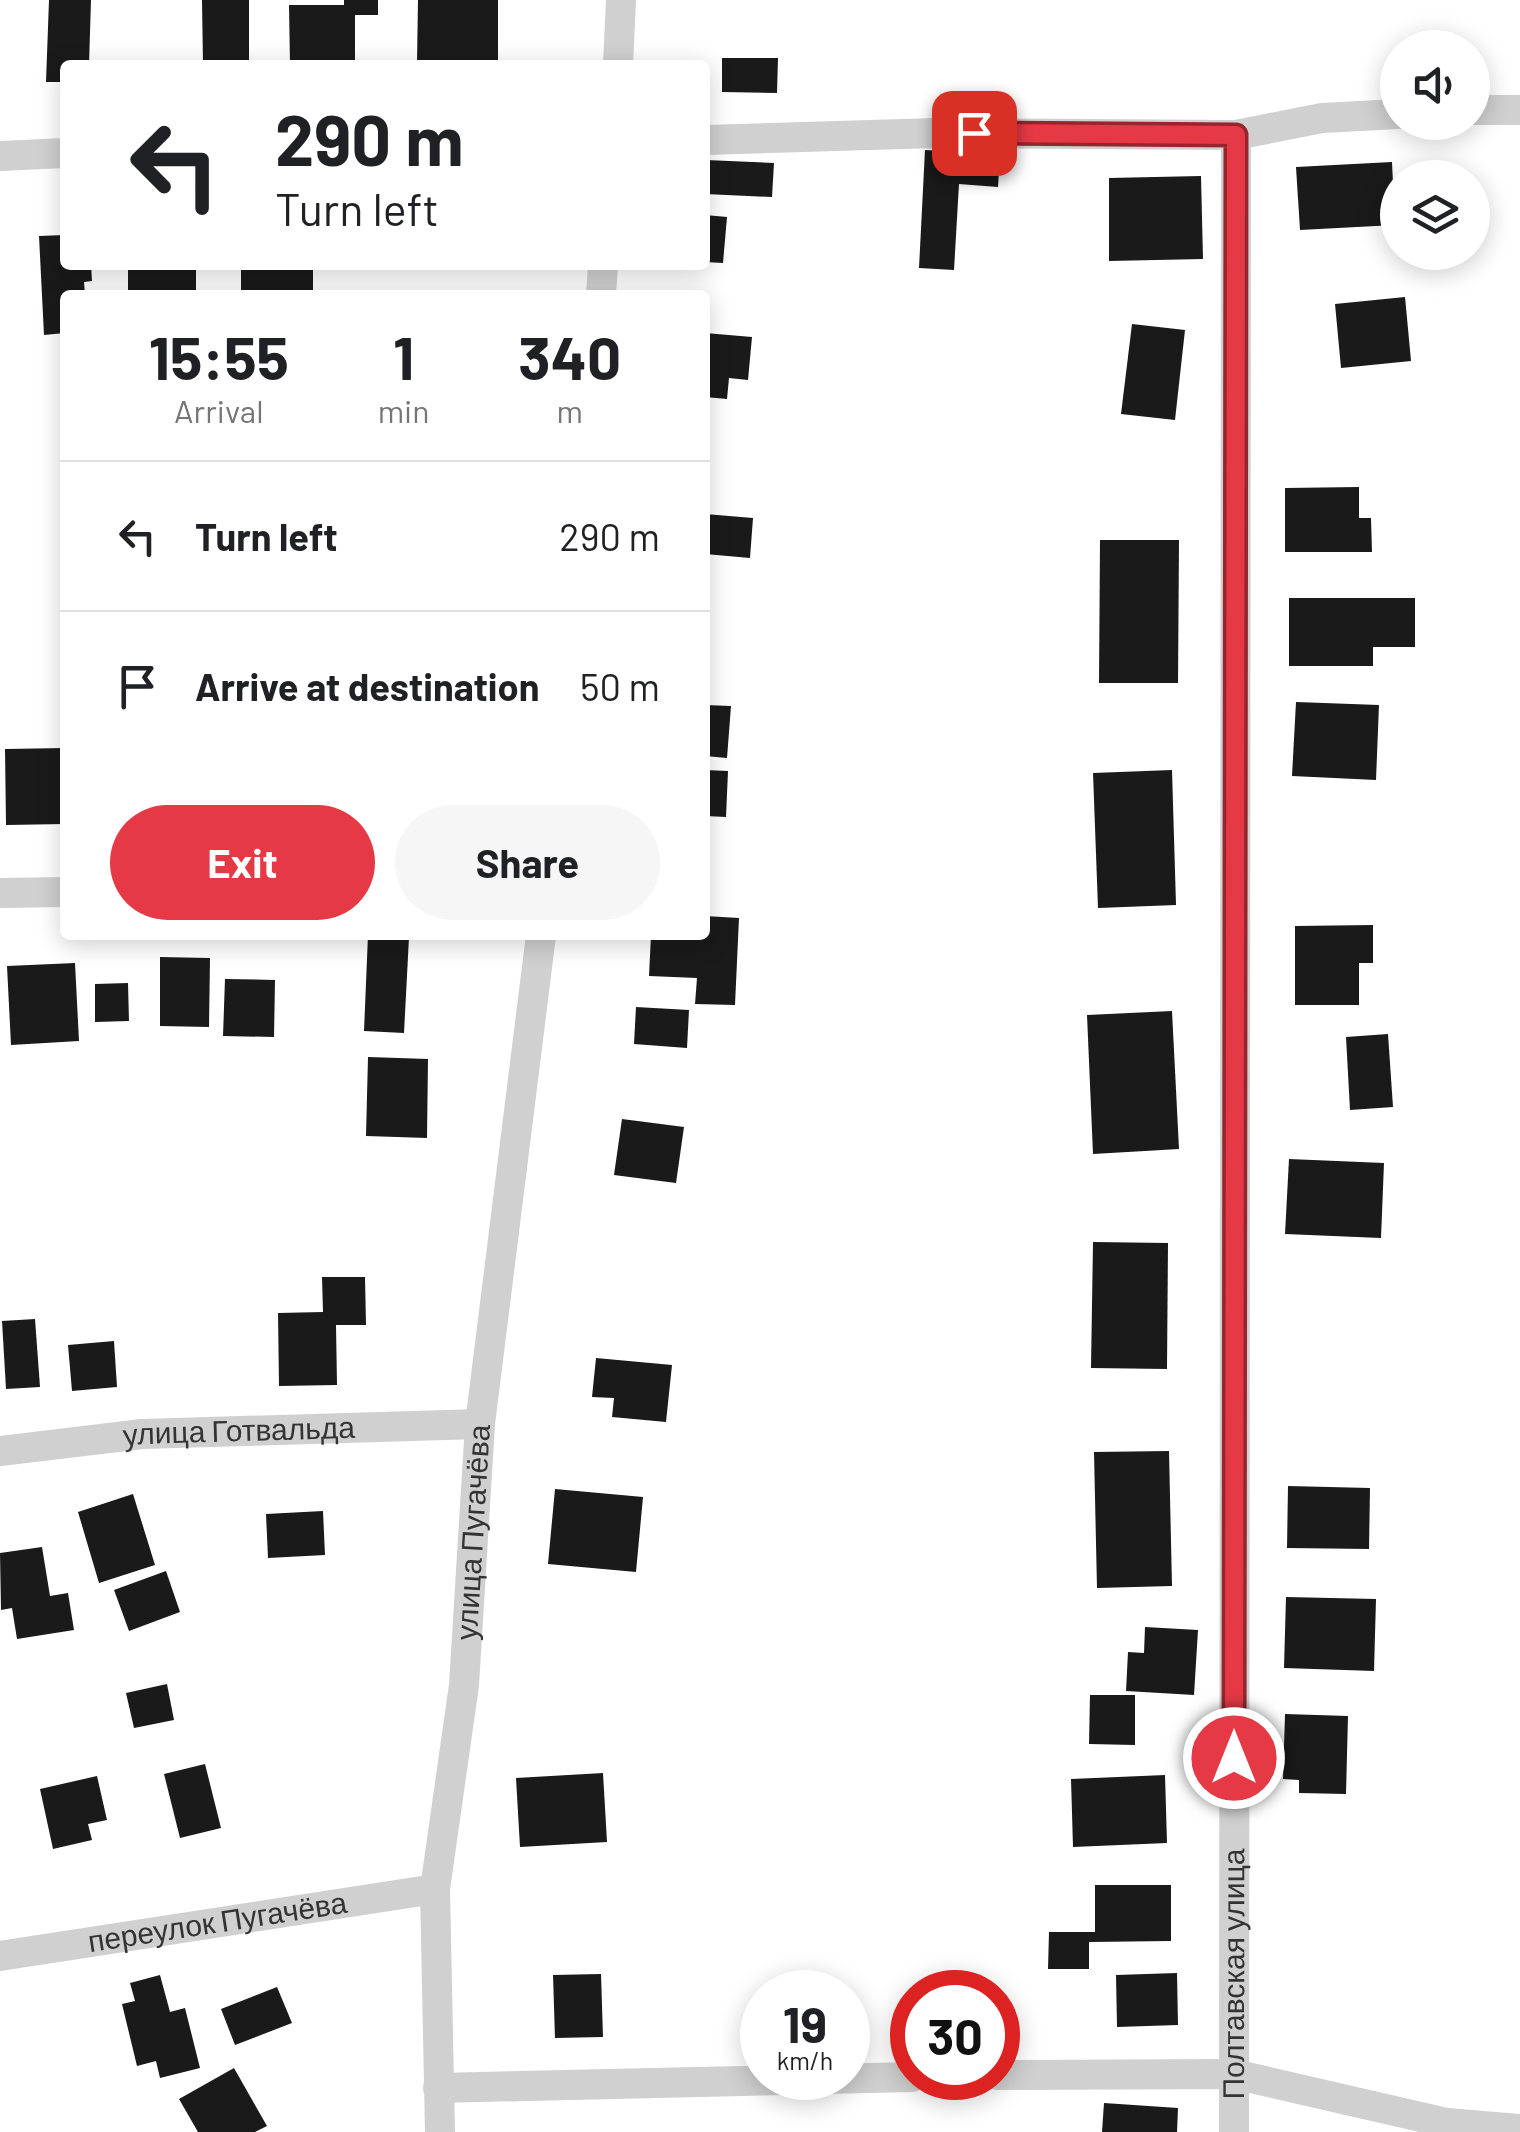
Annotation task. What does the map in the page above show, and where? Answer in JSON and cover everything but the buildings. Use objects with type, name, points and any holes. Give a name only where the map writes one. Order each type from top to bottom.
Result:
[{"type":"street","points":[[618,60],[621,0]]},
{"type":"street","points":[[1490,110],[1520,110]]},
{"type":"street","points":[[710,140],[936,133],[1236,135],[1322,118],[1380,115]]},
{"type":"street","name":"Полтавская улица","points":[[1234,2132],[1236,135]]},
{"type":"street","points":[[0,156],[60,153]]},
{"type":"street","points":[[0,893],[60,892]]},
{"type":"street","name":"улица Пугачёва","points":[[440,2132],[435,1889],[464,1685],[480,1424],[540,940]]},
{"type":"street","name":"улица Готвальда","points":[[0,1451],[142,1434],[480,1424]]},
{"type":"street","name":"переулок Пугачёва","points":[[0,1956],[435,1889]]},
{"type":"street","points":[[1020,2075],[1234,2074],[1446,2123],[1520,2129]]},
{"type":"street","points":[[438,2088],[890,2078]]},
{"type":"route","points":[[974,133],[1236,135],[1234,1758]]}]
